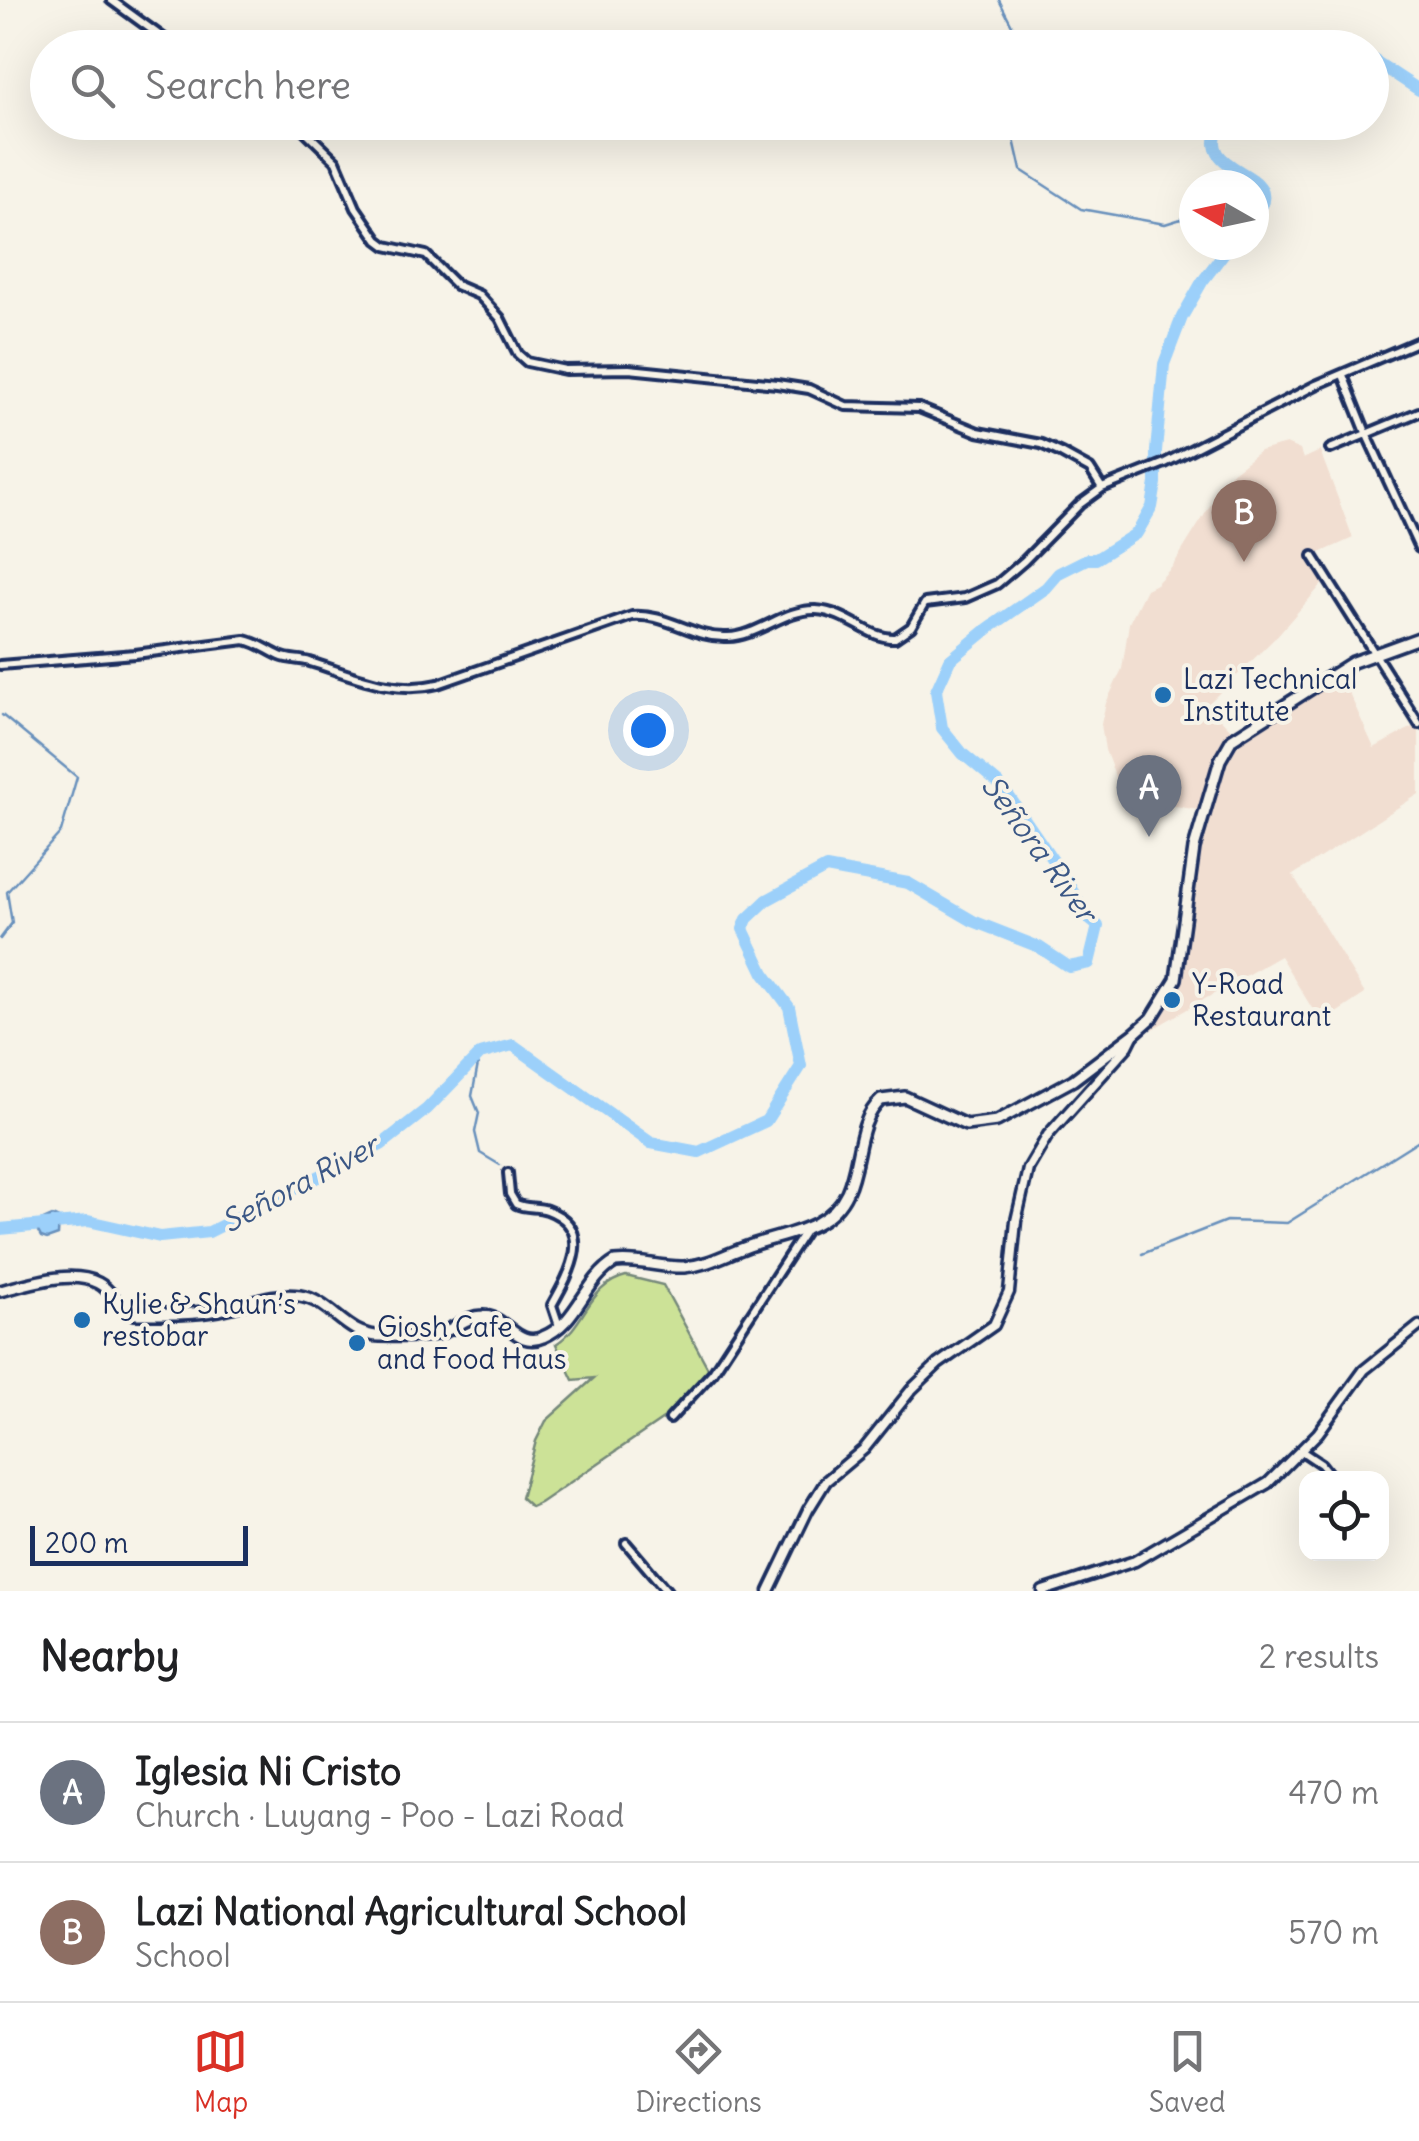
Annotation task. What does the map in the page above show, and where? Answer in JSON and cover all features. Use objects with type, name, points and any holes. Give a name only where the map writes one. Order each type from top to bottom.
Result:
[{"type":"main road","points":[[0,1291],[48,1281],[89,1280],[104,1287],[124,1310],[135,1314],[215,1311],[277,1294],[300,1296],[325,1306],[352,1330],[374,1336],[442,1333],[480,1315],[490,1317],[519,1337],[535,1340],[560,1328],[598,1276],[615,1262],[676,1267],[710,1263],[748,1246],[806,1230],[842,1201],[854,1173],[866,1121],[881,1100],[902,1096],[966,1125],[997,1122],[1063,1087],[1152,1018],[1176,979],[1194,848],[1226,748],[1239,733],[1353,662],[1419,638]]},
{"type":"street","points":[[111,0],[152,30]]},
{"type":"street","points":[[314,140],[336,161],[356,208],[378,240],[386,246],[426,255],[456,285],[479,295],[500,318],[518,354],[527,362],[565,370],[629,369],[778,384],[808,389],[846,406],[919,408],[978,432],[1045,446],[1090,469],[1102,488]]},
{"type":"street","points":[[0,665],[135,654],[240,640],[355,680],[413,688],[438,684],[632,616],[654,616],[701,635],[728,637],[742,636],[793,614],[816,610],[844,616],[878,635],[895,638],[908,630],[925,604],[966,598],[997,584],[1080,504],[1102,488],[1165,463],[1316,384],[1419,342]]},
{"type":"street","points":[[1343,375],[1366,435],[1419,548]]},
{"type":"street","points":[[1330,449],[1419,412]]},
{"type":"street","points":[[1312,556],[1419,724]]},
{"type":"street","points":[[768,1591],[826,1481],[864,1448],[938,1364],[994,1325],[1009,1292],[1016,1221],[1028,1169],[1048,1135],[1128,1046],[1134,1034]]},
{"type":"street","points":[[508,1173],[510,1194],[516,1204],[552,1212],[575,1234],[573,1260],[552,1305],[560,1328]]},
{"type":"street","points":[[670,1419],[713,1372],[806,1230]]},
{"type":"street","points":[[1043,1591],[1135,1561],[1268,1484],[1325,1425],[1364,1370],[1419,1326]]},
{"type":"street","points":[[1300,1450],[1326,1471]]},
{"type":"street","points":[[626,1543],[667,1591]]},
{"type":"shaded area","points":[[1286,444],[1300,450],[1303,459],[1320,451],[1353,538],[1311,557],[1325,581],[1275,638],[1207,705],[1233,732],[1215,763],[1198,810],[1142,800],[1118,784],[1105,750],[1101,724],[1122,669],[1129,623],[1146,589],[1172,567],[1230,474],[1260,451]]},
{"type":"shaded area","points":[[1341,675],[1374,748],[1416,725],[1419,730],[1419,794],[1293,875],[1365,994],[1321,1023],[1280,956],[1142,1035],[1169,1004],[1184,970],[1200,833],[1227,755],[1235,743]]},
{"type":"green space","points":[[626,1276],[663,1285],[709,1370],[666,1417],[531,1507],[521,1498],[536,1441],[546,1421],[594,1378],[573,1380],[556,1344],[603,1288]]},
{"type":"water","points":[[52,1216],[59,1219],[58,1235],[41,1237],[34,1224]]},
{"type":"waterway","points":[[999,0],[1014,30]]},
{"type":"waterway","name":"Señora River","points":[[1389,70],[1419,90]]},
{"type":"waterway","points":[[1014,140],[1021,170],[1081,209],[1165,224],[1179,220]]},
{"type":"waterway","name":"Señora River","points":[[1215,140],[1218,153],[1238,170]]},
{"type":"waterway","name":"Señora River","points":[[0,1229],[88,1221],[160,1237],[209,1232],[381,1145],[427,1109],[480,1054],[513,1045],[651,1143],[699,1152],[766,1121],[801,1066],[789,1007],[764,973],[743,929],[747,919],[767,900],[826,868],[908,883],[973,921],[1039,947],[1069,967],[1089,963],[1098,926],[1087,917],[1065,878],[999,784],[963,754],[942,728],[936,691],[950,660],[989,628],[1046,588],[1059,573],[1087,559],[1096,559],[1137,533],[1152,507],[1156,483],[1164,364],[1182,317],[1219,260]]},
{"type":"waterway","points":[[0,939],[12,923],[7,892],[61,832],[77,777],[2,715]]},
{"type":"waterway","points":[[480,1054],[472,1096],[479,1113],[475,1132],[480,1153],[500,1165]]},
{"type":"waterway","points":[[1142,1254],[1226,1221],[1287,1223],[1419,1140]]},
{"type":"place","name":"Lazi National Agricultural School","points":[[1244,562]]},
{"type":"place","name":"Lazi Technical Institute","points":[[1163,695]]},
{"type":"place","name":"Iglesia Ni Cristo","points":[[1149,837]]},
{"type":"place","name":"Y-Road Restaurant","points":[[1172,1000]]},
{"type":"place","name":"Kylie & Shaun’s restobar","points":[[82,1320]]},
{"type":"place","name":"Giosh Cafe and Food Haus","points":[[357,1343]]}]
